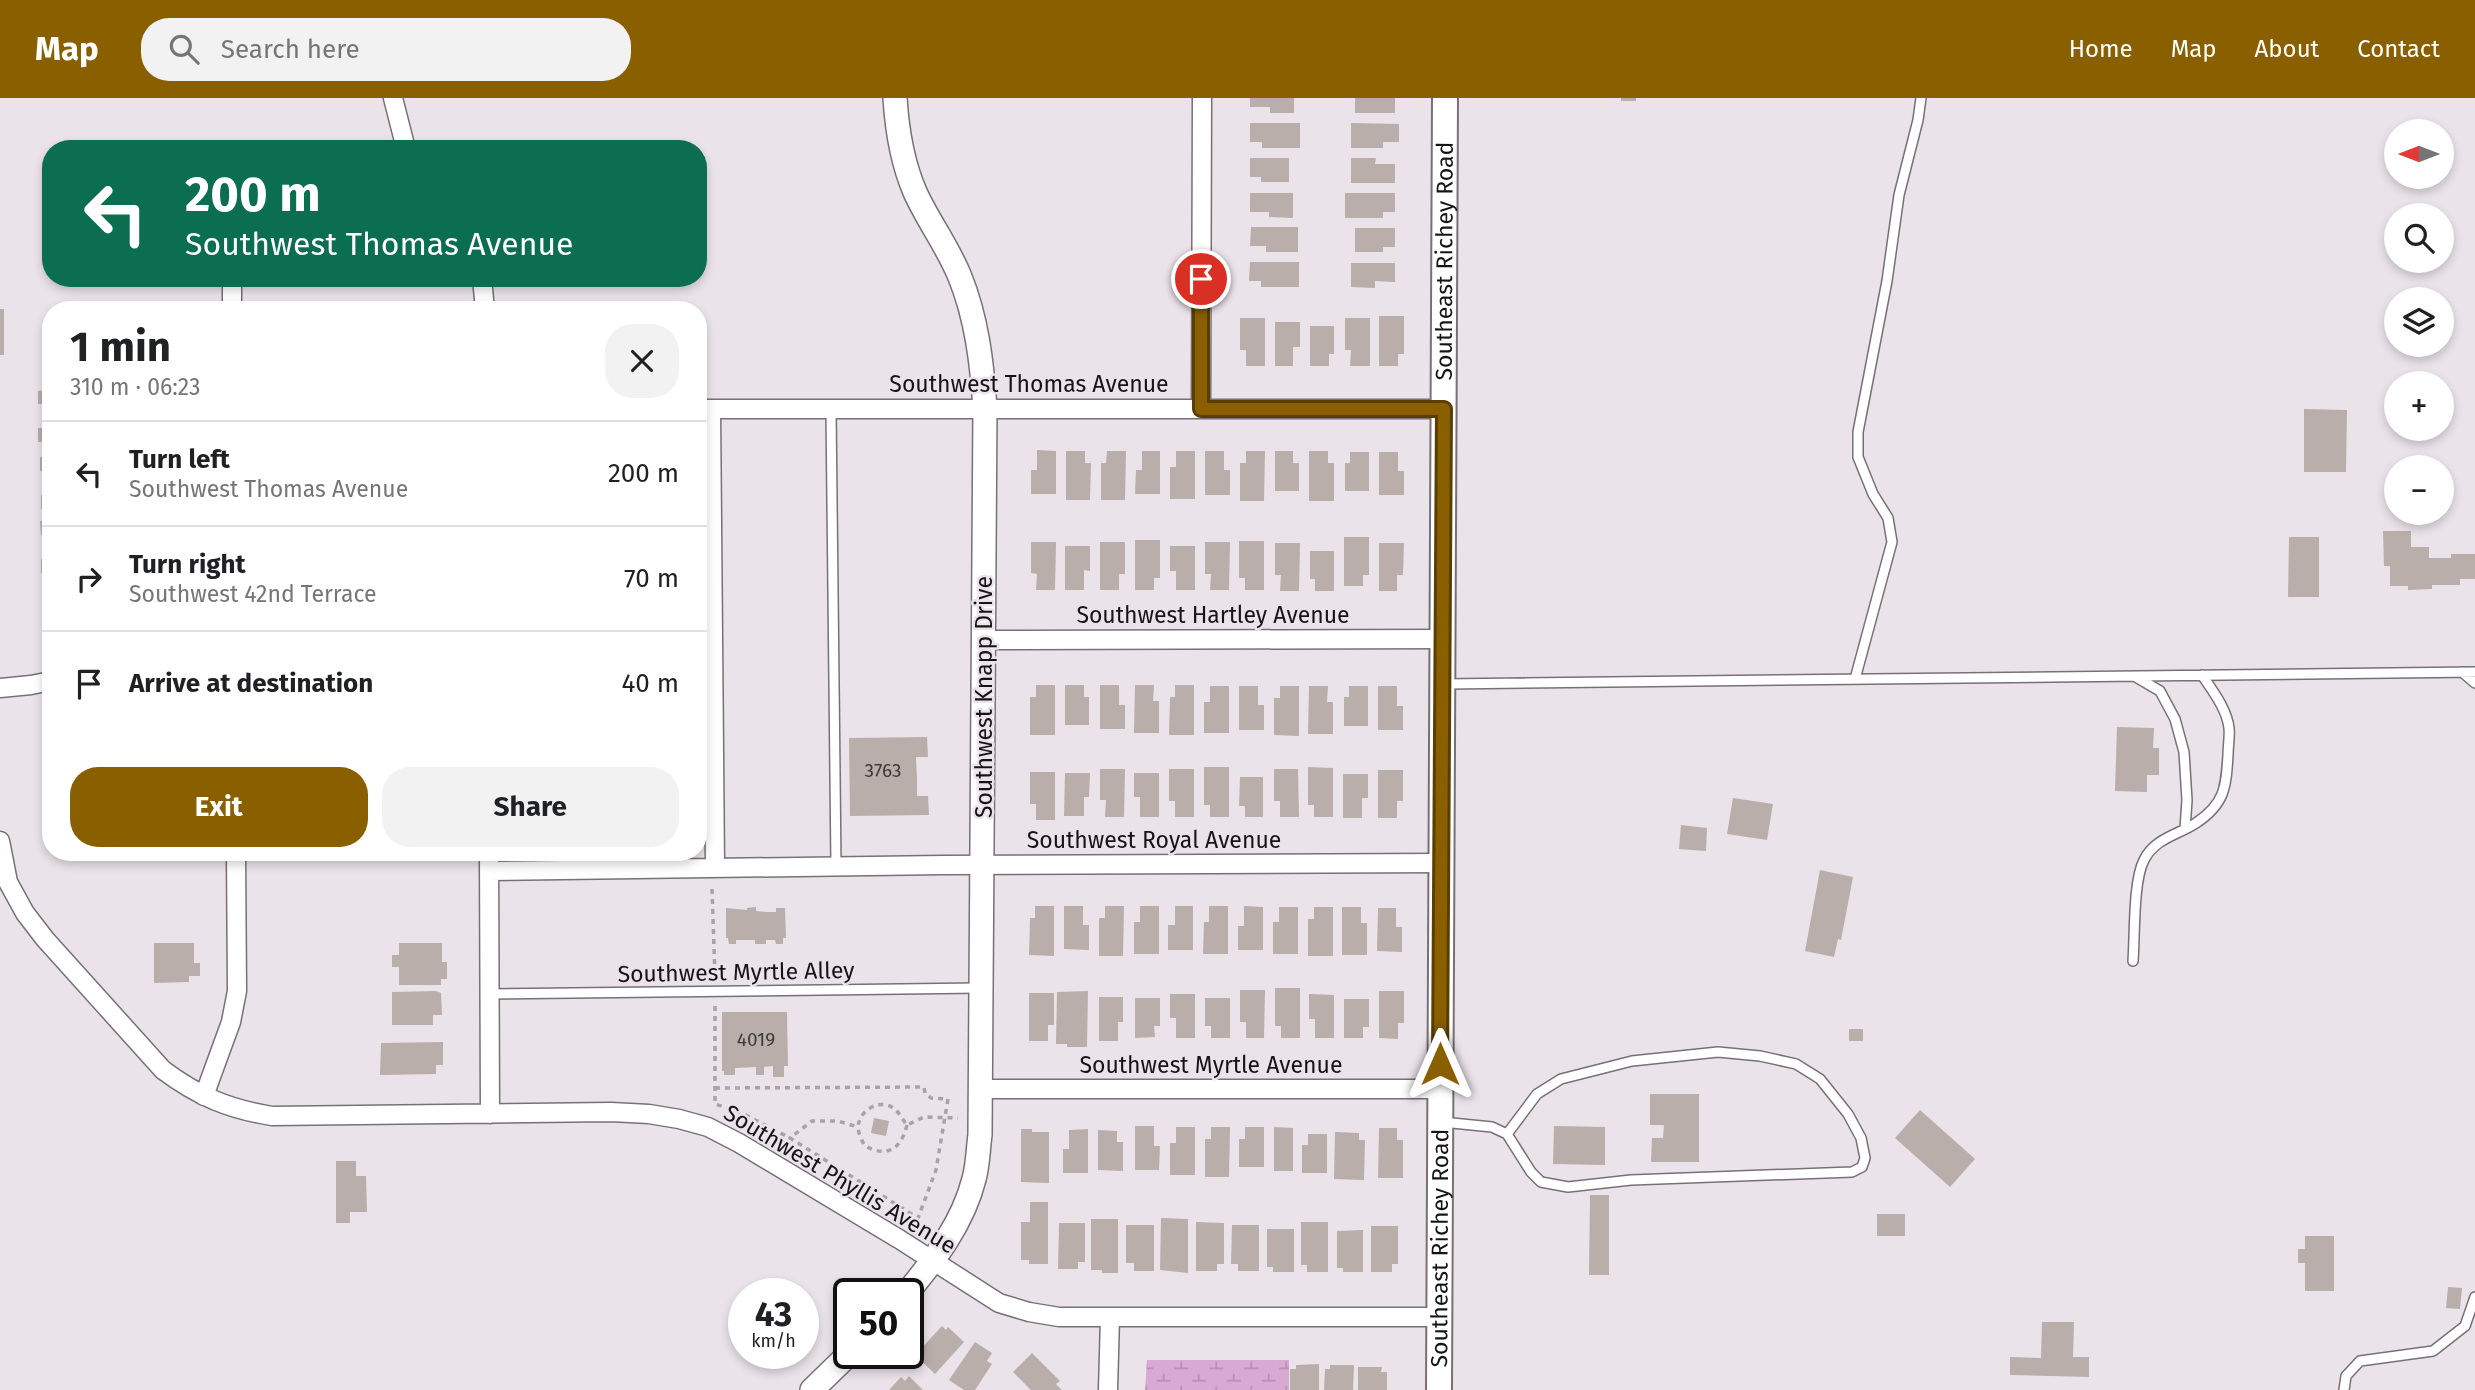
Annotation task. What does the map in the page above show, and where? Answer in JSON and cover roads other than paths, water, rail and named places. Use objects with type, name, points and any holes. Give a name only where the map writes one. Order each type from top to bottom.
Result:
[{"type":"main road","name":"Southeast Richey Road","points":[[1439,1390],[1446,98]]},
{"type":"street","points":[[393,98],[404,140]]},
{"type":"street","name":"Southwest Knapp Drive","points":[[895,98],[898,130],[907,172],[919,201],[960,276],[971,308],[982,366],[985,408],[980,1135],[975,1179],[959,1220],[919,1278]]},
{"type":"street","points":[[1201,409],[1202,98]]},
{"type":"street","name":"Southwest Thomas Avenue","points":[[707,409],[1444,409]]},
{"type":"street","points":[[707,534],[715,867]]},
{"type":"street","name":"Southwest Hartley Avenue","points":[[984,640],[1442,639]]},
{"type":"street","points":[[0,688],[42,683]]},
{"type":"street","name":"Southwest Phyllis Avenue","points":[[0,841],[4,884],[45,939],[163,1070],[204,1096],[241,1111],[272,1116],[611,1112],[679,1119],[708,1127],[900,1239],[999,1303],[1029,1312],[1059,1317],[1439,1317]]},
{"type":"street","points":[[204,1096],[232,1022],[237,991],[236,861]]},
{"type":"street","points":[[489,861],[490,1114]]},
{"type":"street","name":"Southwest Royal Avenue","points":[[489,871],[715,867],[1441,863]]},
{"type":"street","name":"Southwest Myrtle Avenue","points":[[982,1089],[1440,1089]]},
{"type":"street","points":[[1108,1390],[1110,1317]]},
{"type":"street","points":[[812,1390],[834,1369]]},
{"type":"lane","points":[[1855,679],[1892,542],[1888,518],[1873,494],[1858,457],[1858,432],[1887,281],[1899,195],[1921,98]]},
{"type":"lane","points":[[831,409],[836,866]]},
{"type":"lane","points":[[1442,684],[2475,671]]},
{"type":"lane","points":[[2462,672],[2475,683]]},
{"type":"lane","points":[[2133,961],[2139,876],[2144,860],[2153,847],[2194,825],[2216,808],[2226,788],[2229,726],[2203,675]]},
{"type":"lane","points":[[2134,676],[2160,691],[2175,719],[2184,752],[2187,800],[2185,828]]},
{"type":"lane","name":"Southwest Myrtle Alley","points":[[489,994],[982,988]]},
{"type":"lane","points":[[1440,1122],[1492,1127],[1507,1134],[1531,1172],[1541,1182],[1568,1187],[1631,1181],[1852,1172],[1862,1167],[1865,1157],[1861,1138],[1848,1114],[1820,1079],[1796,1064],[1760,1056],[1718,1052],[1632,1061],[1561,1079],[1537,1094],[1507,1134]]},
{"type":"lane","points":[[2344,1390],[2346,1376],[2360,1361],[2433,1351],[2465,1326],[2475,1297]]}]
